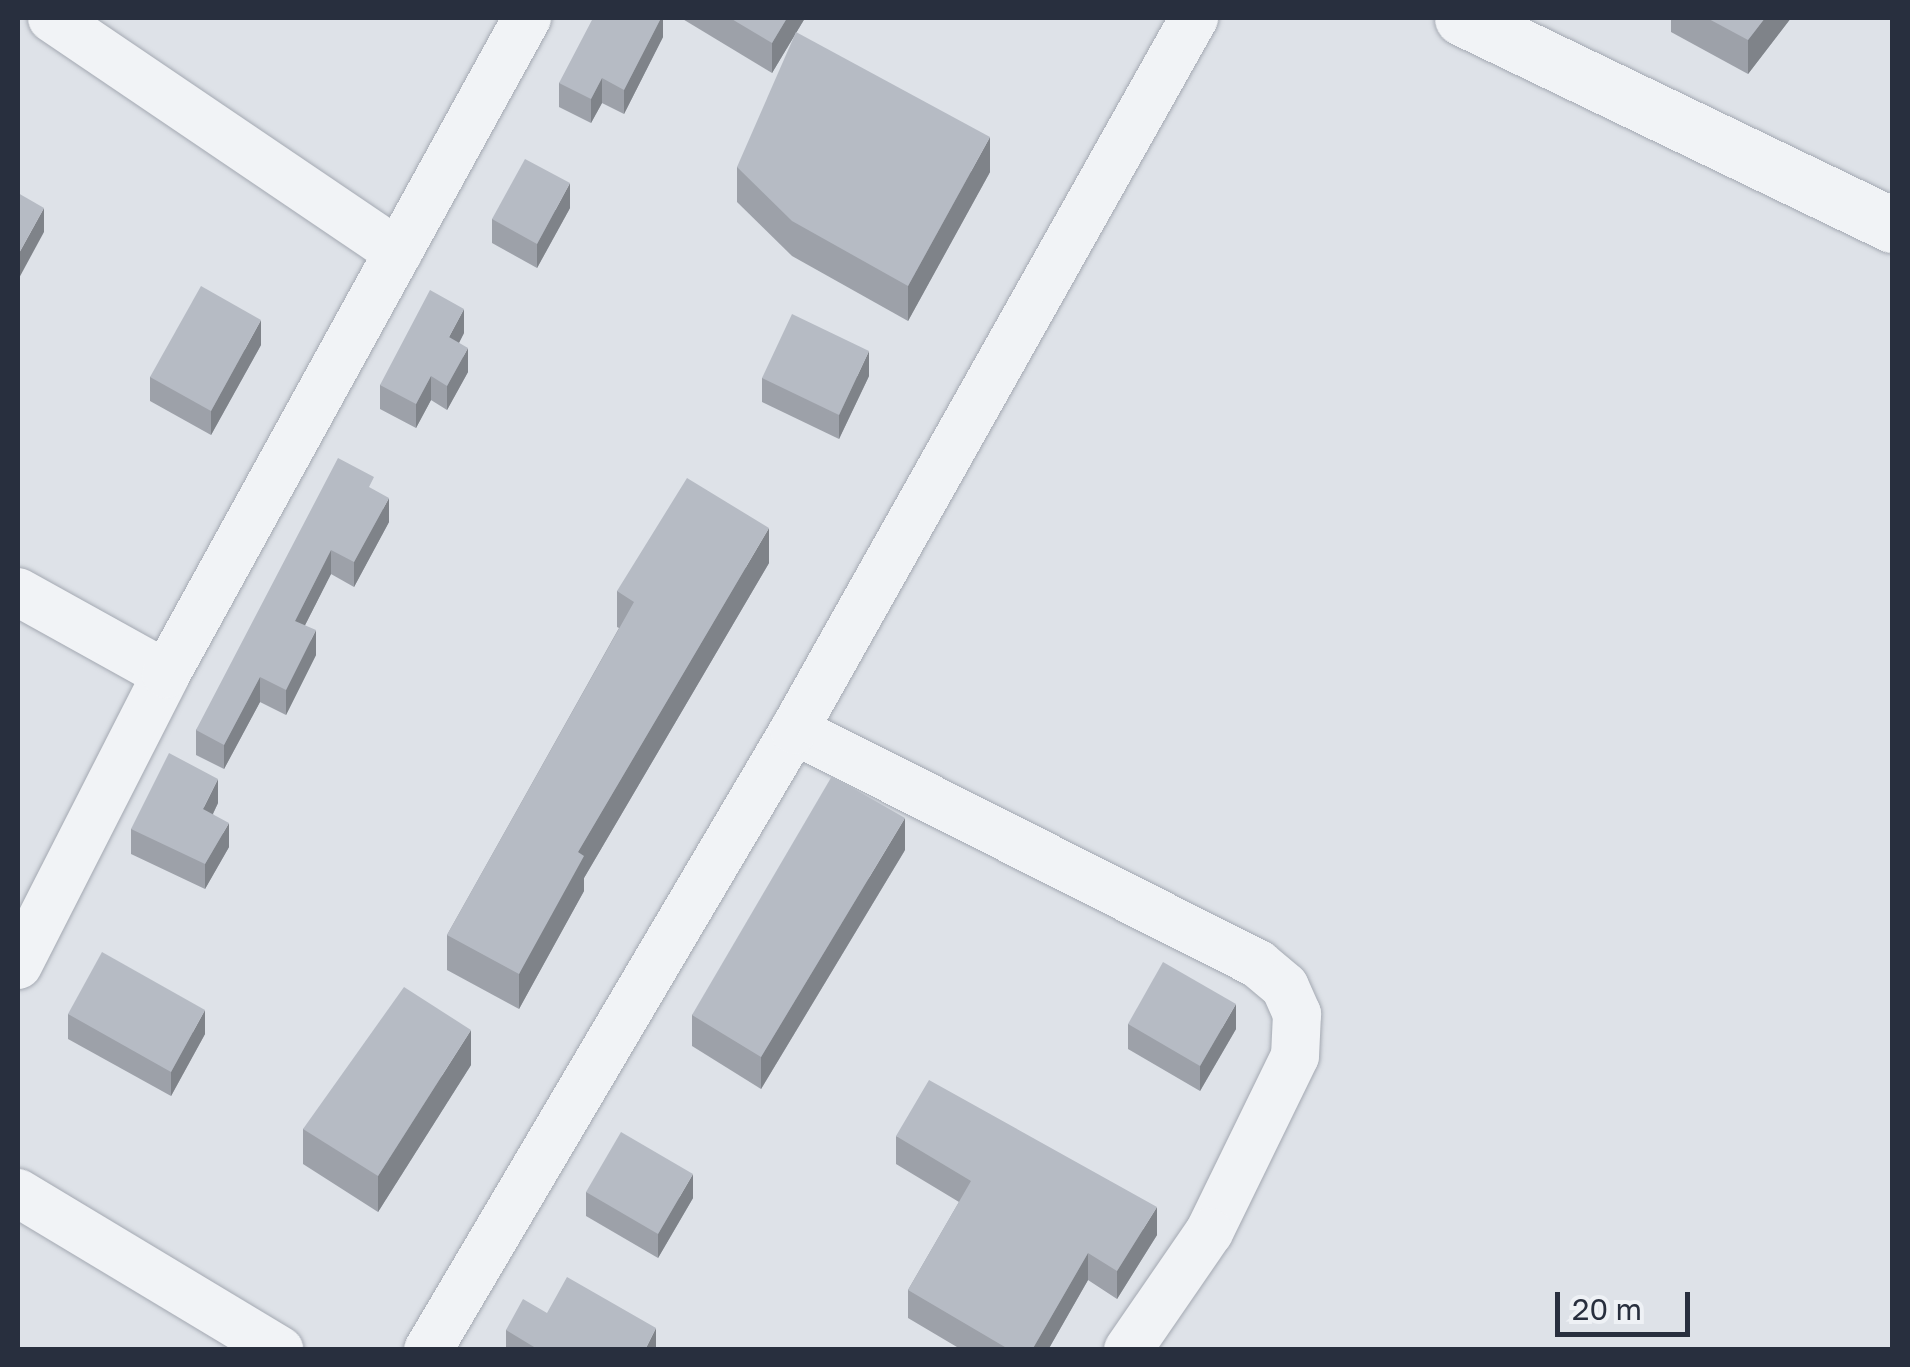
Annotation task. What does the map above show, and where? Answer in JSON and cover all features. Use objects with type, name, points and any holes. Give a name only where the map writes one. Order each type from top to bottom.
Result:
[{"type":"street","points":[[52,18],[398,252]]},
{"type":"street","points":[[18,965],[166,674],[527,18]]},
{"type":"street","points":[[428,1350],[794,730],[1194,18]]},
{"type":"street","points":[[1462,18],[1892,225]]},
{"type":"street","points":[[18,592],[166,674]]},
{"type":"street","points":[[794,730],[1258,964],[1285,987],[1297,1014],[1295,1056],[1209,1232],[1128,1350]]},
{"type":"street","points":[[18,1193],[278,1350]]},
{"type":"building","points":[[593,18],[661,18],[624,90],[602,78],[591,99],[559,83]]},
{"type":"building","points":[[730,18],[787,18],[772,43]]},
{"type":"building","points":[[1707,18],[1765,18],[1748,40]]},
{"type":"building","points":[[796,32],[990,137],[908,286],[792,221],[737,167]]},
{"type":"building","points":[[525,159],[570,183],[537,244],[492,219]]},
{"type":"building","points":[[18,193],[44,208],[18,255]]},
{"type":"building","points":[[201,286],[261,320],[211,411],[150,377]]},
{"type":"building","points":[[430,290],[464,309],[449,337],[468,348],[447,386],[431,376],[416,404],[380,385]]},
{"type":"building","points":[[792,314],[869,351],[839,415],[762,378]]},
{"type":"building","points":[[338,458],[374,477],[369,487],[389,498],[354,562],[331,550],[295,621],[316,630],[286,690],[260,677],[224,745],[196,730]]},
{"type":"building","points":[[687,478],[769,528],[578,852],[584,856],[519,974],[447,935],[634,602],[617,591]]},
{"type":"building","points":[[169,753],[218,779],[203,809],[229,823],[205,864],[131,829]]},
{"type":"building","points":[[832,776],[905,818],[761,1057],[692,1015]]},
{"type":"building","points":[[102,952],[205,1010],[171,1072],[68,1014]]},
{"type":"building","points":[[1163,962],[1236,1004],[1200,1066],[1128,1024]]},
{"type":"building","points":[[404,987],[471,1030],[378,1176],[303,1129]]},
{"type":"building","points":[[929,1080],[1157,1207],[1117,1271],[1088,1253],[1032,1350],[1010,1350],[908,1290],[971,1181],[896,1136]]},
{"type":"building","points":[[621,1132],[693,1174],[658,1234],[586,1192]]},
{"type":"building","points":[[567,1277],[656,1328],[645,1350],[539,1350],[506,1330],[523,1299],[547,1313]]}]
